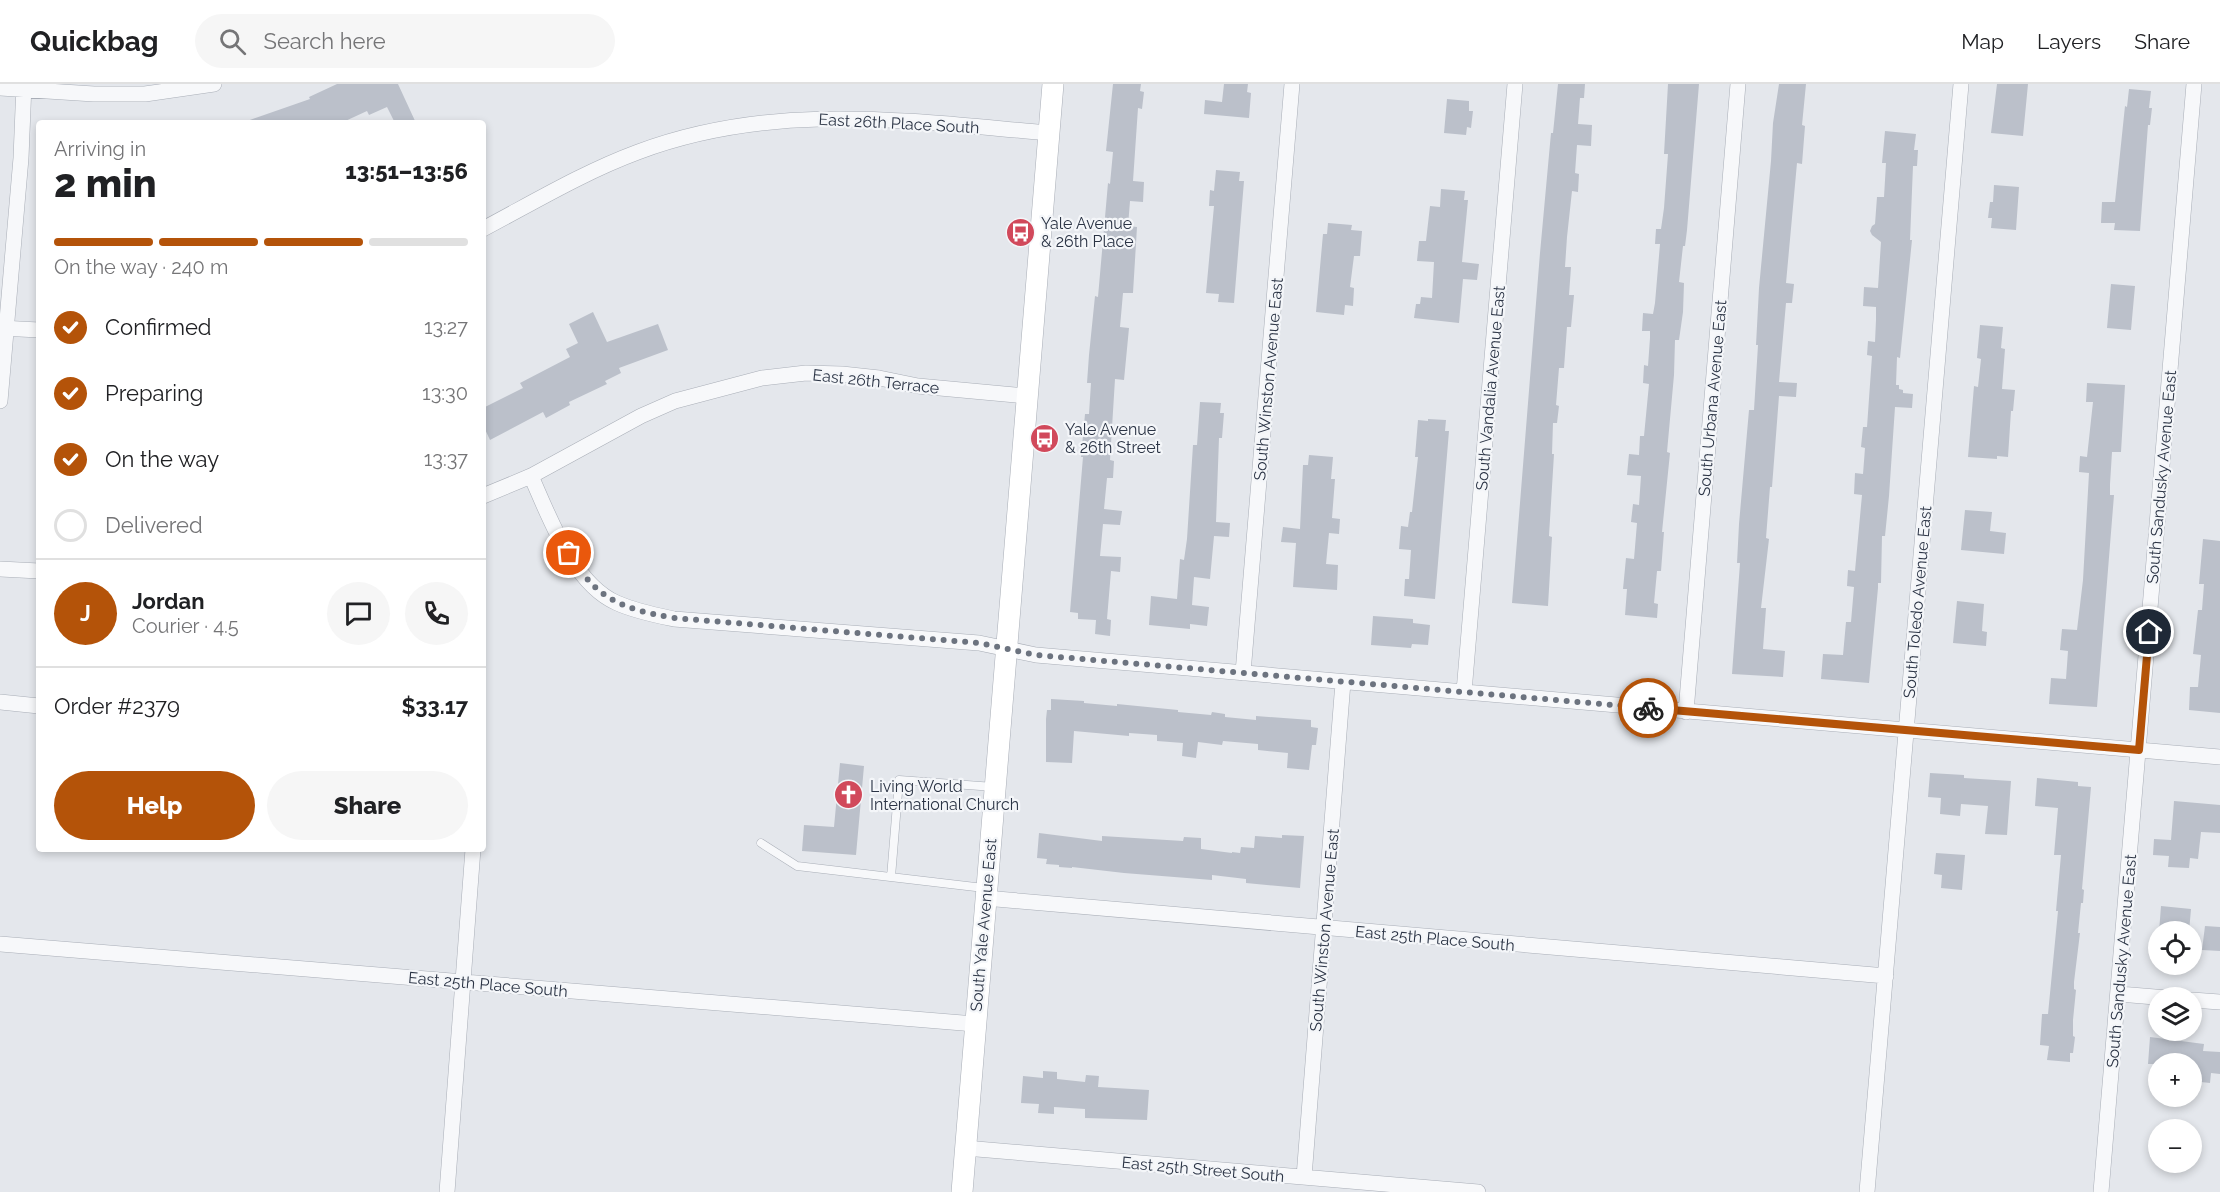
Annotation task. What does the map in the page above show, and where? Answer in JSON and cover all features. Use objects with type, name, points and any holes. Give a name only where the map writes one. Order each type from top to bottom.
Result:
[{"type":"main road","name":"South Yale Avenue East","points":[[962,1192],[1053,84]]},
{"type":"street","points":[[0,88],[24,87],[94,94],[145,94],[214,84]]},
{"type":"street","name":"South Winston Avenue East","points":[[1243,673],[1292,84]]},
{"type":"street","name":"South Vandalia Avenue East","points":[[1464,692],[1515,84]]},
{"type":"street","name":"South Urbana Avenue East","points":[[1686,712],[1738,84]]},
{"type":"street","name":"South Toledo Avenue East","points":[[1867,1192],[1961,84]]},
{"type":"street","name":"South Sandusky Avenue East","points":[[2101,1192],[2194,84]]},
{"type":"street","points":[[0,401],[3,328],[21,158],[24,87]]},
{"type":"street","name":"East 26th Place South","points":[[486,227],[585,174],[638,152],[684,137],[731,126],[792,119],[844,117],[1048,133]]},
{"type":"street","points":[[3,328],[36,330]]},
{"type":"street","name":"East 26th Terrace","points":[[486,495],[531,476],[641,416],[675,401],[762,378],[806,373],[842,374],[918,386],[1026,396]]},
{"type":"street","points":[[531,476],[560,539],[577,568],[594,587],[614,603],[643,613],[674,618],[979,643],[1036,655],[2220,757]]},
{"type":"street","points":[[0,569],[36,571]]},
{"type":"street","name":"South Winston Avenue East","points":[[1304,1177],[1343,682]]},
{"type":"street","points":[[0,702],[36,706]]},
{"type":"street","points":[[447,1192],[473,852]]},
{"type":"street","name":"East 25th Place South","points":[[985,893],[1324,929],[1886,976]]},
{"type":"street","name":"East 25th Place South","points":[[0,944],[975,1024]]},
{"type":"street","points":[[2119,994],[2148,996]]},
{"type":"street","points":[[2202,1000],[2220,1002]]},
{"type":"street","name":"East 25th Street South","points":[[965,1148],[1478,1192]]},
{"type":"lane","points":[[891,877],[898,780],[994,787]]},
{"type":"lane","points":[[761,843],[797,866],[891,877],[985,893]]},
{"type":"building","points":[[337,84],[398,84],[415,120],[394,120],[387,107],[369,115],[367,111],[348,120],[250,120],[310,99],[309,97]]},
{"type":"building","points":[[1113,84],[1141,84],[1140,91],[1144,92],[1142,109],[1138,108],[1133,181],[1144,182],[1143,202],[1130,201],[1128,226],[1137,227],[1133,293],[1123,293],[1120,327],[1129,328],[1124,380],[1115,379],[1110,460],[1114,461],[1113,478],[1107,478],[1104,509],[1122,511],[1120,525],[1103,524],[1100,556],[1121,557],[1120,572],[1111,571],[1107,619],[1111,620],[1110,636],[1095,634],[1096,620],[1078,619],[1078,613],[1070,612],[1085,414],[1089,414],[1091,383],[1087,383],[1089,355],[1095,296],[1098,297],[1113,152],[1106,151]]},
{"type":"building","points":[[1224,84],[1248,84],[1247,92],[1251,93],[1249,118],[1204,114],[1205,100],[1222,102]]},
{"type":"building","points":[[1558,84],[1585,84],[1584,98],[1580,98],[1578,124],[1592,125],[1591,146],[1577,145],[1575,173],[1579,174],[1578,192],[1572,191],[1567,237],[1565,267],[1571,267],[1569,295],[1574,295],[1571,327],[1567,327],[1564,368],[1559,368],[1557,423],[1553,423],[1552,454],[1554,454],[1549,536],[1552,537],[1548,606],[1512,603],[1540,253]]},
{"type":"building","points":[[1668,84],[1699,84],[1687,230],[1679,282],[1684,283],[1683,312],[1679,340],[1675,340],[1667,452],[1670,453],[1662,532],[1664,532],[1661,571],[1657,571],[1654,603],[1658,604],[1657,618],[1625,615],[1627,589],[1623,589],[1626,558],[1634,559],[1637,523],[1631,522],[1633,504],[1639,505],[1641,476],[1627,475],[1629,454],[1639,455],[1640,436],[1644,436],[1649,384],[1643,383],[1644,365],[1648,366],[1650,331],[1642,331],[1643,313],[1653,314],[1655,303],[1660,244],[1655,244],[1656,229],[1661,229],[1668,154],[1664,154]]},
{"type":"building","points":[[1779,84],[1806,84],[1802,125],[1805,126],[1802,164],[1797,163],[1786,283],[1794,284],[1792,303],[1786,303],[1779,382],[1797,383],[1796,397],[1779,396],[1766,538],[1769,539],[1761,608],[1766,608],[1763,649],[1785,651],[1783,677],[1732,674],[1740,563],[1737,563],[1739,524],[1749,410],[1754,410],[1759,288],[1773,123]]},
{"type":"building","points":[[1997,84],[2028,84],[2023,136],[1991,133]]},
{"type":"building","points":[[2129,89],[2151,91],[2149,108],[2152,108],[2150,125],[2148,125],[2140,231],[2114,230],[2115,223],[2101,223],[2102,202],[2115,202],[2125,106],[2127,107]]},
{"type":"building","points":[[1447,99],[1469,101],[1469,111],[1473,111],[1471,128],[1467,127],[1466,135],[1444,133]]},
{"type":"building","points":[[1885,131],[1916,134],[1914,150],[1918,150],[1917,166],[1913,166],[1910,240],[1912,240],[1900,358],[1897,357],[1896,385],[1899,385],[1903,393],[1913,394],[1912,408],[1895,407],[1885,536],[1882,536],[1881,583],[1878,583],[1869,683],[1821,679],[1823,654],[1843,655],[1846,622],[1851,622],[1854,587],[1847,586],[1848,570],[1855,571],[1862,495],[1854,494],[1855,473],[1863,474],[1865,448],[1861,447],[1863,427],[1867,427],[1872,356],[1867,355],[1868,341],[1875,342],[1876,320],[1876,307],[1863,306],[1864,287],[1878,288],[1881,242],[1870,231],[1875,224],[1877,197],[1884,197],[1886,163],[1882,163]]},
{"type":"building","points":[[1216,170],[1240,172],[1239,181],[1244,181],[1234,303],[1218,302],[1219,294],[1206,293],[1214,206],[1209,206],[1210,190],[1214,191]]},
{"type":"building","points":[[1994,185],[2019,187],[2016,230],[1991,228],[1992,218],[1988,218],[1990,202],[1993,202]]},
{"type":"building","points":[[1441,189],[1465,191],[1464,200],[1468,200],[1462,262],[1479,264],[1477,280],[1463,279],[1459,323],[1414,318],[1416,304],[1420,304],[1421,297],[1432,298],[1434,262],[1417,261],[1419,241],[1426,241],[1430,206],[1440,207]]},
{"type":"building","points":[[1328,223],[1352,225],[1351,230],[1362,231],[1360,256],[1354,256],[1350,287],[1354,288],[1353,306],[1345,305],[1344,315],[1316,312],[1323,234],[1327,234]]},
{"type":"building","points":[[2111,284],[2135,286],[2131,330],[2107,328]]},
{"type":"building","points":[[593,312],[607,342],[658,324],[668,350],[619,368],[621,373],[605,381],[607,384],[569,402],[570,405],[546,418],[543,412],[490,440],[486,431],[486,406],[523,388],[520,383],[570,357],[566,349],[578,343],[569,324]]},
{"type":"building","points":[[1980,325],[2003,327],[2001,348],[2005,349],[2002,389],[2015,390],[2008,457],[1997,456],[1997,459],[1968,457],[1974,386],[1978,387],[1981,359],[1977,358]]},
{"type":"building","points":[[2087,383],[2125,385],[2121,452],[2112,452],[2110,495],[2114,495],[2097,707],[2049,704],[2051,678],[2066,679],[2068,651],[2060,650],[2062,629],[2077,630],[2083,580],[2089,473],[2079,472],[2080,456],[2087,457],[2093,402],[2086,402]]},
{"type":"building","points":[[1200,402],[1221,403],[1220,413],[1224,413],[1222,438],[1219,438],[1216,522],[1230,523],[1229,537],[1214,536],[1210,579],[1194,577],[1192,605],[1209,607],[1207,626],[1190,624],[1190,629],[1149,625],[1151,596],[1177,599],[1180,559],[1184,560],[1187,539],[1193,445],[1197,445]]},
{"type":"building","points":[[1428,419],[1446,420],[1445,431],[1449,431],[1435,599],[1404,596],[1405,579],[1409,579],[1411,550],[1399,549],[1401,526],[1408,527],[1410,512],[1412,512],[1418,457],[1415,457],[1418,420],[1428,421]]},
{"type":"building","points":[[1309,455],[1333,457],[1331,479],[1335,479],[1332,518],[1340,519],[1339,534],[1329,533],[1326,564],[1338,565],[1337,590],[1293,587],[1296,543],[1281,542],[1283,527],[1300,529],[1303,465],[1308,465]]},
{"type":"building","points":[[1965,510],[1992,512],[1990,531],[2006,533],[2004,554],[1961,550]]},
{"type":"building","points":[[2203,539],[2220,541],[2220,713],[2189,710],[2190,687],[2198,687],[2201,655],[2193,654],[2198,610],[2202,610],[2204,584],[2199,584]]},
{"type":"building","points":[[1957,601],[1984,604],[1982,631],[1987,632],[1986,646],[1953,643]]},
{"type":"building","points":[[1373,616],[1413,619],[1413,623],[1430,625],[1428,645],[1412,644],[1411,648],[1371,645]]},
{"type":"building","points":[[1051,699],[1211,715],[1212,712],[1225,714],[1225,717],[1256,720],[1256,716],[1311,720],[1311,727],[1318,728],[1316,745],[1312,745],[1309,770],[1287,768],[1288,753],[1258,750],[1258,744],[1223,741],[1222,745],[1198,742],[1196,758],[1182,756],[1183,743],[1157,741],[1157,735],[1129,733],[1129,736],[1074,731],[1072,763],[1046,762],[1046,719],[1047,710],[1051,710]]},
{"type":"building","name":"Living World International Church","points":[[840,763],[864,766],[856,855],[802,851],[804,825],[834,827]]},
{"type":"building","points":[[1930,773],[2011,781],[2007,835],[1985,834],[1988,806],[1961,804],[1960,816],[1940,814],[1941,798],[1928,797]]},
{"type":"building","points":[[2037,778],[2078,782],[2078,786],[2091,787],[2082,889],[2084,890],[2083,903],[2081,903],[2074,982],[2076,990],[2073,1036],[2075,1037],[2070,1062],[2047,1060],[2049,1046],[2040,1045],[2042,1014],[2048,1014],[2061,855],[2054,855],[2058,808],[2035,806]]},
{"type":"building","points":[[2174,801],[2220,805],[2220,833],[2201,832],[2198,859],[2190,858],[2189,868],[2168,867],[2169,856],[2153,855],[2154,839],[2171,840]]},
{"type":"building","points":[[1039,833],[1102,841],[1102,836],[1183,841],[1184,837],[1201,838],[1201,849],[1232,853],[1240,853],[1241,847],[1254,848],[1255,836],[1282,838],[1282,835],[1304,836],[1300,888],[1246,883],[1246,879],[1212,875],[1212,880],[1059,867],[1059,865],[1046,864],[1047,859],[1037,858]]},
{"type":"building","points":[[1936,853],[1965,855],[1962,890],[1941,888],[1942,875],[1934,874]]},
{"type":"building","points":[[2161,906],[2191,909],[2190,921],[2160,921]]},
{"type":"building","points":[[2205,926],[2220,927],[2220,951],[2202,950]]},
{"type":"building","points":[[2150,1041],[2204,1044],[2203,1051],[2220,1052],[2220,1074],[2211,1073],[2210,1083],[2202,1082],[2202,1053],[2149,1053]]},
{"type":"building","points":[[1043,1071],[1057,1072],[1057,1079],[1085,1082],[1086,1075],[1099,1076],[1098,1087],[1149,1090],[1147,1120],[1085,1118],[1085,1109],[1054,1107],[1054,1114],[1038,1113],[1039,1104],[1021,1103],[1023,1076],[1043,1078]]},
{"type":"way so far","points":[[569,553],[577,568],[594,587],[614,603],[643,613],[674,618],[979,643],[1036,655],[1648,708]]},
{"type":"place","name":"Yale Avenue & 26th Place","points":[[1020,232]]},
{"type":"place","name":"Yale Avenue & 26th Street","points":[[1044,438]]},
{"type":"place","name":"Living World International Church","points":[[849,795]]},
{"type":"route","points":[[1648,708],[2139,750],[2149,632]]}]
